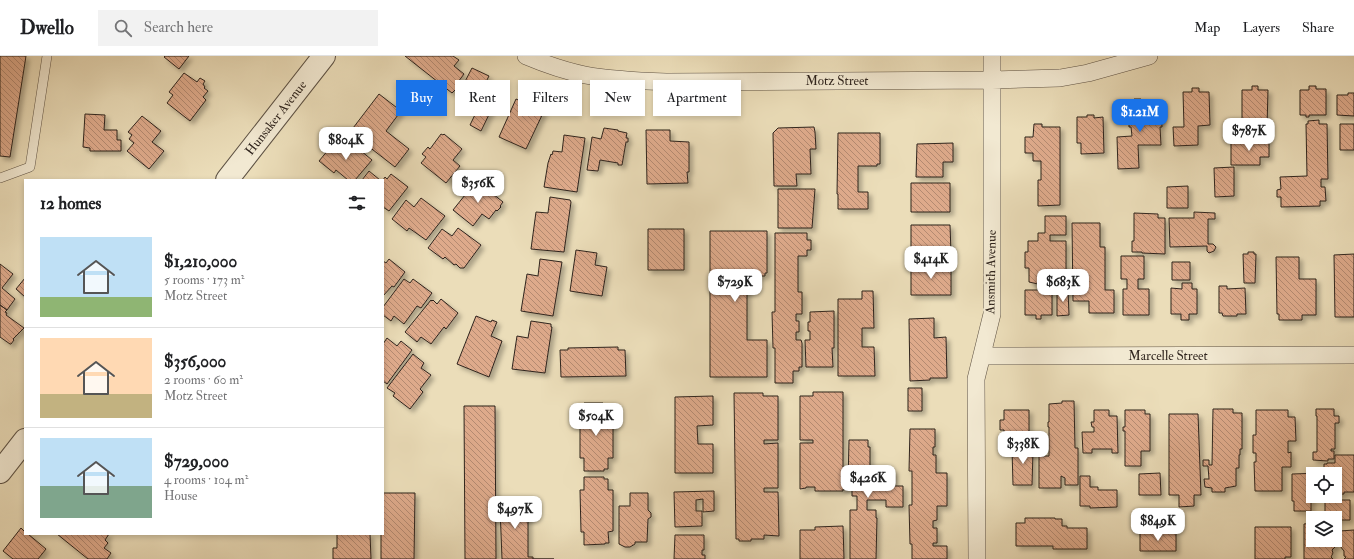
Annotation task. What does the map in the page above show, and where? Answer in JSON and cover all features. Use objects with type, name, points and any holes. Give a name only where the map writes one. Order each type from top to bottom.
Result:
[{"type":"street","name":"Hunsaker Avenue","points":[[228,179],[324,56]]},
{"type":"street","name":"Motz Street","points":[[526,56],[584,75],[637,81],[667,82],[992,80],[1067,77],[1088,73],[1150,56]]},
{"type":"street","name":"Ansmith Avenue","points":[[977,559],[976,379],[992,314],[992,56]]},
{"type":"street","name":"Marcelle Street","points":[[982,356],[1354,355]]},
{"type":"street","points":[[0,472],[24,441]]},
{"type":"lane","points":[[0,178],[30,168],[47,56]]},
{"type":"building","points":[[0,56],[26,56],[10,157],[0,156]]},
{"type":"building","points":[[189,56],[179,69],[164,57]]},
{"type":"building","points":[[405,56],[453,56],[459,60],[454,66],[464,74],[460,80],[455,80],[455,90],[452,93],[447,89],[447,80],[435,80]]},
{"type":"building","points":[[472,68],[489,76],[487,80],[466,80]]},
{"type":"building","points":[[184,73],[197,82],[200,78],[205,81],[203,84],[205,87],[204,88],[208,91],[203,97],[206,100],[190,121],[167,103],[173,95],[169,92]]},
{"type":"building","points":[[1252,86],[1258,86],[1258,90],[1268,90],[1267,127],[1253,127],[1252,121],[1242,121],[1242,90],[1252,90]]},
{"type":"building","points":[[1309,86],[1316,86],[1316,89],[1326,89],[1326,115],[1309,115],[1309,117],[1306,117],[1306,115],[1300,115],[1300,90],[1309,90]]},
{"type":"building","points":[[1192,88],[1199,88],[1199,92],[1209,92],[1210,125],[1198,126],[1198,145],[1174,146],[1173,127],[1184,127],[1183,92],[1192,92]]},
{"type":"building","points":[[1348,93],[1354,93],[1354,116],[1337,115],[1337,95],[1348,95]]},
{"type":"building","points":[[379,94],[396,107],[396,116],[397,116],[386,131],[409,149],[395,167],[350,132]]},
{"type":"building","points":[[516,99],[518,100],[518,116],[542,116],[526,149],[499,137],[508,116],[510,116]]},
{"type":"building","points":[[1134,99],[1141,99],[1141,102],[1161,101],[1161,145],[1138,145],[1139,168],[1118,169],[1117,137],[1132,136],[1131,127],[1129,127],[1129,114],[1134,114]]},
{"type":"building","points":[[85,114],[105,115],[104,130],[117,130],[117,140],[121,140],[121,151],[90,151],[90,148],[83,147]]},
{"type":"building","points":[[1087,115],[1094,115],[1094,118],[1103,117],[1104,153],[1081,154],[1081,143],[1077,143],[1077,117],[1087,117]]},
{"type":"building","points":[[142,116],[161,131],[152,142],[164,151],[149,169],[127,151],[134,143],[129,139],[132,135],[128,132]]},
{"type":"building","points":[[474,116],[488,116],[481,131],[470,125]]},
{"type":"building","points":[[1319,120],[1319,124],[1327,124],[1328,179],[1321,179],[1321,187],[1325,187],[1326,201],[1320,201],[1320,206],[1281,207],[1281,197],[1277,197],[1277,190],[1281,189],[1280,177],[1307,176],[1306,124],[1308,124],[1308,121]]},
{"type":"building","points":[[1034,124],[1042,124],[1042,127],[1060,127],[1060,205],[1038,206],[1038,180],[1041,180],[1041,161],[1033,161],[1033,153],[1025,153],[1025,137],[1033,137]]},
{"type":"building","points":[[1340,124],[1354,124],[1354,150],[1340,150]]},
{"type":"building","points":[[814,127],[816,149],[810,149],[811,174],[796,174],[797,186],[774,186],[773,133],[778,128]]},
{"type":"building","points":[[604,128],[627,133],[626,138],[628,138],[628,142],[626,142],[622,165],[600,160],[598,171],[587,170],[592,137],[601,139]]},
{"type":"building","points":[[646,130],[670,130],[670,141],[689,142],[689,172],[687,172],[688,183],[647,184]]},
{"type":"building","points":[[838,133],[880,133],[880,164],[877,164],[877,166],[858,166],[858,192],[868,192],[868,209],[838,209]]},
{"type":"building","points":[[441,134],[444,134],[462,149],[453,160],[460,166],[446,183],[421,163],[426,157],[422,154],[428,147],[430,149]]},
{"type":"building","points":[[564,135],[585,138],[577,192],[544,187],[551,154],[552,155],[553,151],[562,152]]},
{"type":"building","points":[[1231,140],[1269,140],[1269,157],[1260,157],[1260,165],[1231,165]]},
{"type":"building","points":[[349,141],[372,160],[356,179],[347,179],[336,170],[334,173],[319,161],[334,143],[342,150]]},
{"type":"building","points":[[953,143],[953,162],[943,162],[943,177],[916,177],[917,144]]},
{"type":"building","points":[[1234,167],[1234,196],[1215,197],[1214,168]]},
{"type":"building","points":[[369,171],[379,179],[363,179]]},
{"type":"building","points":[[391,174],[408,187],[389,211],[384,208],[384,179],[385,177],[387,179]]},
{"type":"building","points":[[478,182],[503,202],[500,206],[501,207],[497,211],[496,210],[489,219],[482,214],[473,226],[453,210],[465,195],[463,194],[469,186],[472,189]]},
{"type":"building","points":[[911,183],[950,183],[950,212],[911,212]]},
{"type":"building","points":[[1188,186],[1188,208],[1167,208],[1167,187]]},
{"type":"building","points":[[778,189],[815,189],[812,228],[778,228]]},
{"type":"building","points":[[550,197],[570,200],[571,202],[564,252],[531,249],[536,212],[548,213]]},
{"type":"building","points":[[421,198],[445,216],[426,240],[409,228],[407,231],[392,219],[406,200],[414,207]]},
{"type":"building","points":[[1194,212],[1215,213],[1215,219],[1208,219],[1208,244],[1213,244],[1216,247],[1214,251],[1209,253],[1207,251],[1207,246],[1170,247],[1169,218],[1194,218]]},
{"type":"building","points":[[1134,213],[1158,214],[1158,218],[1165,218],[1165,254],[1132,252],[1132,241],[1134,241]]},
{"type":"building","points":[[1045,216],[1066,216],[1066,235],[1050,235],[1050,241],[1066,241],[1066,282],[1038,282],[1038,284],[1029,282],[1029,268],[1025,268],[1025,252],[1028,252],[1028,241],[1038,241],[1038,233],[1045,233]]},
{"type":"building","points":[[1072,223],[1100,223],[1100,247],[1105,247],[1105,290],[1114,290],[1114,313],[1089,313],[1089,301],[1073,301]]},
{"type":"building","points":[[911,225],[950,225],[951,253],[911,253]]},
{"type":"building","points":[[458,228],[481,245],[464,268],[460,268],[456,264],[454,265],[445,257],[443,259],[428,248],[442,229],[452,236]]},
{"type":"building","points":[[648,229],[684,229],[684,270],[648,270]]},
{"type":"building","points":[[710,231],[767,231],[767,273],[765,273],[765,276],[755,276],[755,273],[747,273],[747,340],[767,340],[767,377],[710,377]]},
{"type":"building","points":[[775,233],[807,233],[807,240],[811,240],[811,250],[807,250],[807,256],[798,256],[798,292],[802,292],[802,314],[796,314],[796,321],[799,321],[799,332],[796,332],[796,340],[801,340],[802,343],[802,367],[799,367],[799,371],[793,371],[793,383],[775,383],[775,348],[773,348],[772,312],[775,312]]},
{"type":"building","points":[[576,250],[597,253],[595,265],[607,267],[602,296],[570,291]]},
{"type":"building","points":[[1248,252],[1254,252],[1254,254],[1256,254],[1255,283],[1244,283],[1243,254],[1248,254]]},
{"type":"building","points":[[1354,254],[1354,317],[1335,317],[1334,255]]},
{"type":"building","points":[[1121,256],[1144,256],[1144,279],[1138,279],[1138,289],[1149,289],[1149,315],[1123,315],[1123,289],[1127,289],[1127,279],[1121,279]]},
{"type":"building","points":[[1276,257],[1299,257],[1299,279],[1316,279],[1316,315],[1302,315],[1302,320],[1279,320],[1279,314],[1277,314]]},
{"type":"building","points":[[389,259],[405,272],[394,287],[392,286],[384,295],[384,262],[386,263]]},
{"type":"building","points":[[540,259],[562,262],[553,316],[521,311],[527,274],[538,276]]},
{"type":"building","points":[[1172,262],[1190,262],[1190,280],[1172,280]]},
{"type":"building","points":[[0,264],[13,274],[2,288],[15,299],[7,310],[0,305]]},
{"type":"building","points":[[911,266],[951,266],[951,295],[911,295]]},
{"type":"building","points":[[24,279],[24,296],[16,289]]},
{"type":"building","points":[[404,279],[410,283],[413,279],[432,293],[421,308],[417,306],[404,324],[394,316],[391,321],[384,316],[384,306]]},
{"type":"building","points":[[1182,283],[1192,283],[1192,289],[1197,289],[1197,314],[1189,314],[1189,320],[1181,320],[1181,314],[1171,314],[1171,288],[1182,289]]},
{"type":"building","points":[[1219,286],[1227,286],[1227,289],[1245,288],[1246,314],[1237,314],[1237,316],[1223,316],[1222,313],[1219,313]]},
{"type":"building","points":[[1025,290],[1052,290],[1052,315],[1041,315],[1041,319],[1036,319],[1036,315],[1025,315]]},
{"type":"building","points":[[1057,290],[1068,290],[1069,315],[1057,316]]},
{"type":"building","points":[[862,291],[873,291],[874,328],[862,328],[862,347],[874,347],[875,376],[838,376],[838,299],[862,299]]},
{"type":"building","points":[[441,299],[458,313],[446,329],[444,327],[431,344],[421,337],[417,342],[405,332],[431,300],[437,304]]},
{"type":"building","points":[[0,305],[7,310],[5,312],[7,313],[6,315],[24,328],[13,339],[14,340],[11,344],[0,337]]},
{"type":"building","points":[[834,311],[834,348],[832,348],[833,367],[806,367],[805,340],[810,340],[808,322],[810,322],[810,312]]},
{"type":"building","points":[[476,316],[491,322],[492,320],[497,322],[491,336],[502,341],[489,377],[457,364]]},
{"type":"building","points":[[934,318],[934,338],[946,337],[947,378],[930,378],[930,380],[910,381],[909,319]]},
{"type":"building","points":[[531,321],[551,324],[552,327],[545,373],[512,369],[517,336],[528,338]]},
{"type":"building","points":[[387,338],[397,346],[401,341],[412,350],[387,384],[384,382],[384,342]]},
{"type":"building","points":[[618,347],[618,350],[625,350],[626,376],[561,377],[560,350],[568,350],[568,348]]},
{"type":"building","points":[[413,354],[424,363],[421,368],[431,375],[420,389],[423,392],[410,409],[393,396],[395,393],[387,388]]},
{"type":"building","points":[[908,388],[922,388],[922,411],[908,411]]},
{"type":"building","points":[[813,392],[843,392],[843,476],[847,476],[847,489],[843,489],[843,491],[815,491],[815,487],[800,489],[800,443],[813,443],[813,440],[800,440],[800,396],[813,396]]},
{"type":"building","points":[[734,393],[763,393],[763,396],[778,396],[778,440],[764,440],[764,444],[778,443],[778,488],[764,488],[764,492],[778,492],[779,536],[764,535],[764,539],[751,539],[751,541],[739,541],[739,539],[736,539]]},
{"type":"building","points":[[713,396],[713,425],[697,426],[698,444],[713,444],[713,473],[675,473],[675,397]]},
{"type":"building","points":[[1062,401],[1074,401],[1075,448],[1078,448],[1078,485],[1065,485],[1065,478],[1061,476],[1061,488],[1039,488],[1039,456],[1049,456],[1049,404],[1062,403]]},
{"type":"building","points":[[584,403],[603,403],[603,405],[608,405],[608,416],[613,416],[613,458],[608,458],[608,469],[604,469],[604,471],[584,471],[584,458],[580,458],[580,417],[584,417]]},
{"type":"building","points":[[464,406],[495,406],[496,559],[465,559]]},
{"type":"building","points":[[1213,409],[1233,409],[1233,413],[1242,413],[1242,449],[1240,449],[1239,455],[1239,468],[1236,468],[1236,486],[1225,488],[1225,492],[1212,492],[1212,488],[1205,487],[1204,479],[1209,479],[1208,466],[1203,466],[1203,460],[1209,460],[1209,465],[1212,465]]},
{"type":"building","points":[[1316,409],[1334,409],[1334,416],[1339,416],[1339,423],[1335,423],[1335,449],[1331,449],[1331,451],[1334,451],[1334,459],[1328,459],[1328,461],[1313,460],[1313,452],[1317,452]]},
{"type":"building","points":[[1004,410],[1029,410],[1029,439],[1020,439],[1020,443],[1013,443],[1013,439],[1004,439],[1004,430],[1000,430],[1000,420],[1004,420]]},
{"type":"building","points":[[1094,410],[1109,410],[1109,416],[1117,416],[1118,453],[1112,453],[1112,449],[1092,449],[1092,453],[1083,453],[1082,432],[1094,432],[1094,427],[1092,427],[1091,422],[1094,422]]},
{"type":"building","points":[[1125,410],[1145,410],[1145,414],[1150,414],[1150,451],[1141,451],[1141,466],[1125,466],[1125,431],[1123,431],[1123,427],[1125,427]]},
{"type":"building","points":[[1256,410],[1288,410],[1288,417],[1295,417],[1296,441],[1288,441],[1288,453],[1291,452],[1291,467],[1282,467],[1282,491],[1255,491],[1254,462],[1256,462],[1256,453],[1253,453],[1253,435],[1256,435]]},
{"type":"building","points":[[1169,414],[1198,414],[1201,495],[1194,495],[1194,506],[1179,507],[1179,495],[1169,495]]},
{"type":"building","points":[[910,429],[935,429],[935,447],[933,447],[933,455],[936,455],[936,473],[947,473],[947,506],[937,506],[937,520],[933,521],[933,528],[937,528],[937,543],[933,543],[933,546],[947,546],[947,559],[912,559],[909,505],[912,505],[912,471],[909,471]]},
{"type":"building","points":[[849,440],[868,440],[868,447],[870,447],[870,470],[894,470],[894,486],[903,486],[903,507],[886,507],[886,500],[867,500],[867,510],[876,510],[876,559],[850,559],[850,510],[857,510],[857,496],[852,496],[852,484],[848,484]]},
{"type":"building","points":[[1028,442],[1035,442],[1035,451],[1033,451],[1032,485],[1013,485],[1012,449],[1028,449]]},
{"type":"building","points":[[1335,455],[1354,455],[1354,492],[1344,492],[1344,494],[1342,494],[1342,467],[1324,467],[1324,464],[1335,463]]},
{"type":"building","points":[[1160,473],[1161,495],[1139,495],[1139,474]]},
{"type":"building","points":[[1292,474],[1306,474],[1306,503],[1311,503],[1311,511],[1294,511],[1294,501],[1292,501]]},
{"type":"building","points":[[1080,476],[1090,476],[1090,487],[1098,487],[1098,490],[1117,490],[1117,507],[1090,508],[1090,506],[1080,506]]},
{"type":"building","points":[[584,477],[604,477],[604,479],[608,479],[608,490],[613,490],[613,531],[608,532],[609,543],[584,545],[584,532],[581,532],[580,490],[584,490]]},
{"type":"building","points":[[714,491],[714,511],[703,512],[703,499],[696,500],[696,511],[702,511],[702,526],[675,527],[674,492]]},
{"type":"building","points":[[384,493],[415,493],[414,559],[381,559],[381,535],[384,535]]},
{"type":"building","points":[[630,493],[648,493],[648,510],[651,513],[651,517],[648,519],[647,542],[635,542],[635,544],[630,547],[625,547],[619,544],[619,506],[630,506]]},
{"type":"building","points":[[514,497],[528,497],[528,557],[533,557],[533,559],[502,559],[500,507],[502,507],[502,504],[514,504]]},
{"type":"building","points":[[1342,500],[1350,500],[1350,520],[1342,520],[1342,511],[1325,511],[1325,503],[1342,503]]},
{"type":"building","points":[[1025,518],[1062,519],[1062,526],[1067,526],[1067,528],[1087,528],[1087,549],[1053,549],[1053,546],[1016,546],[1016,523],[1025,523]]},
{"type":"building","points":[[1304,524],[1306,524],[1306,547],[1335,547],[1332,550],[1333,553],[1331,557],[1333,559],[1304,559]]},
{"type":"building","points":[[843,526],[844,559],[800,559],[800,530],[815,530],[815,527]]},
{"type":"building","points":[[1255,527],[1291,527],[1291,557],[1285,557],[1285,559],[1255,559]]},
{"type":"building","points":[[21,528],[24,531],[24,535],[29,535],[46,549],[38,559],[13,559],[3,551]]},
{"type":"building","points":[[1354,530],[1354,559],[1344,559],[1346,557],[1344,556],[1344,551],[1341,547],[1342,531]]},
{"type":"building","points":[[1140,532],[1176,532],[1176,551],[1140,551]]},
{"type":"building","points":[[58,535],[108,535],[105,540],[108,543],[104,548],[111,553],[107,559],[88,559]]},
{"type":"building","points":[[337,535],[370,535],[371,559],[333,559],[333,548],[337,548]]},
{"type":"building","points":[[675,535],[704,535],[704,550],[702,550],[702,555],[705,555],[705,559],[674,559]]}]
